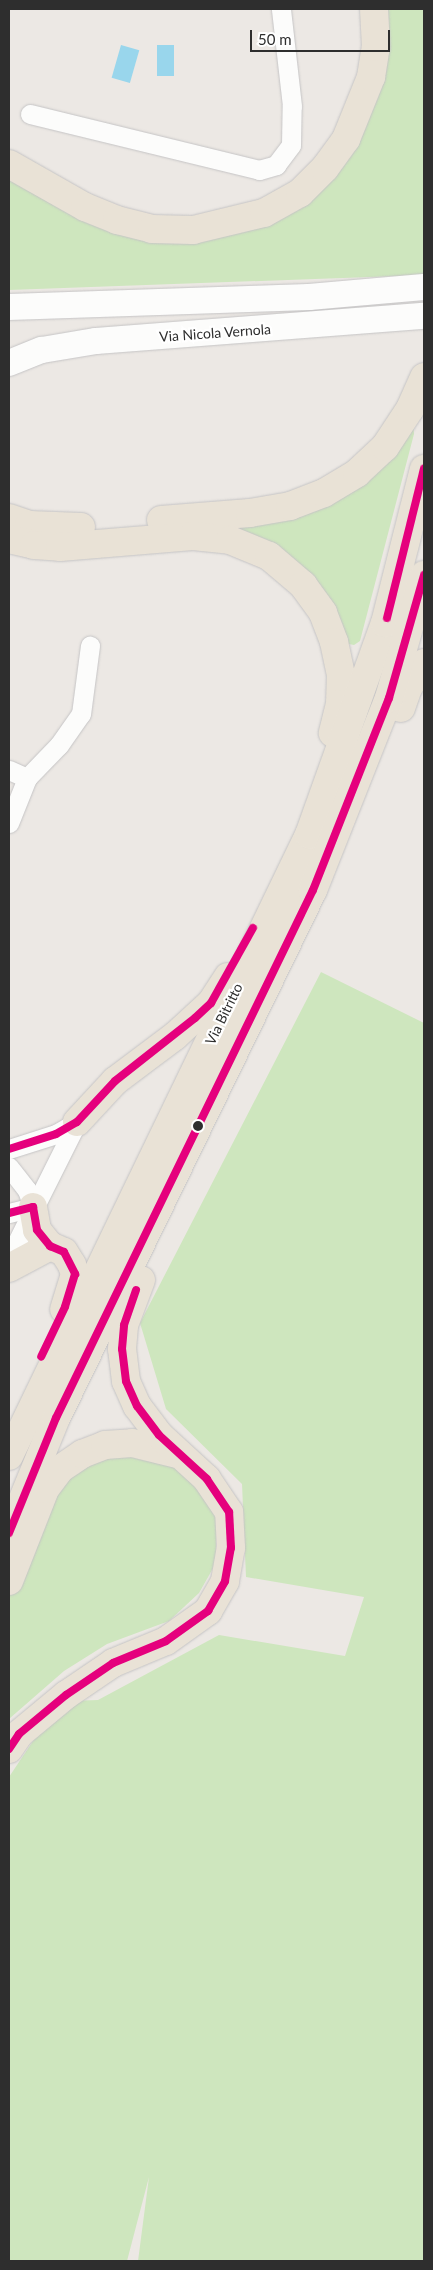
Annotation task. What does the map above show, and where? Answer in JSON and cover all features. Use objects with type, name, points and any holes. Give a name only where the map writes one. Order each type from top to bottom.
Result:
[{"type":"highway","points":[[9,144],[28,151],[69,180],[113,200],[152,210],[190,213],[248,200],[289,178],[313,155],[330,130],[352,80],[357,52],[356,9]]},
{"type":"highway","points":[[9,164],[84,207],[117,220],[152,229],[193,230],[264,213],[300,193],[325,168],[346,138],[372,78],[376,47],[374,9]]},
{"type":"highway","points":[[9,518],[29,525],[60,528],[250,513],[290,506],[341,483],[385,447],[410,410],[424,377]]},
{"type":"highway","name":"Via Bitritto","points":[[9,1456],[309,835],[385,623],[424,469]]},
{"type":"highway","points":[[9,539],[60,547],[193,536],[230,540],[269,556],[303,585],[323,613],[334,642],[341,675],[336,722],[312,790],[309,835],[280,867],[245,948],[211,1003],[175,1036],[115,1080],[77,1122]]},
{"type":"highway","name":"Via Bitritto","points":[[9,1533],[56,1418],[313,890],[389,698],[424,575]]},
{"type":"highway","points":[[262,997],[296,965],[338,878],[408,688],[424,663]]},
{"type":"highway","points":[[9,1749],[19,1734],[73,1690],[113,1663],[166,1641],[208,1611],[225,1582],[232,1548],[229,1512],[207,1479],[159,1435],[138,1406],[126,1381],[122,1349],[130,1304],[161,1239],[160,1203]]},
{"type":"highway","points":[[9,1434],[23,1395],[72,1288],[72,1264],[64,1252],[50,1246],[21,1210]]},
{"type":"highway","points":[[9,1268],[50,1246]]},
{"type":"highway","points":[[9,1581],[45,1489],[60,1469],[82,1454],[105,1445],[132,1443],[184,1456]]},
{"type":"main road","points":[[9,307],[308,297],[424,287]]},
{"type":"main road","name":"Via Nicola Vernola","points":[[9,363],[42,350],[96,341],[424,316]]},
{"type":"street","points":[[30,114],[259,170],[276,165],[291,144],[292,106],[281,9]]},
{"type":"street","points":[[9,823],[27,778],[59,745],[82,714],[90,646]]},
{"type":"street","points":[[9,770],[27,778]]},
{"type":"street","points":[[9,1149],[56,1134],[77,1122]]},
{"type":"street","points":[[21,1210],[77,1122]]},
{"type":"street","points":[[9,1167],[27,1190],[9,1258]]},
{"type":"green space","points":[[382,9],[424,9],[424,275],[9,290],[9,172],[142,235],[321,184]]},
{"type":"green space","points":[[413,421],[414,434],[360,641],[354,645],[344,643],[331,611],[216,523],[285,515]]},
{"type":"green space","points":[[321,972],[424,1023],[424,2261],[138,2261],[149,2177],[127,2261],[9,2261],[9,1777],[37,1735],[70,1701],[98,1700],[219,1635],[345,1656],[364,1597],[246,1577],[242,1484],[166,1409],[140,1323]]},
{"type":"green space","points":[[81,1454],[184,1456],[216,1514],[216,1563],[199,1593],[169,1621],[107,1644],[64,1671],[9,1719],[9,1585],[23,1541]]},
{"type":"water","points":[[121,45],[139,50],[130,83],[112,78]]},
{"type":"water","points":[[157,45],[174,45],[174,76],[157,76]]},
{"type":"transit line","points":[[387,618],[424,469]]},
{"type":"transit line","points":[[9,1533],[56,1418],[313,890],[389,698],[424,575]]},
{"type":"transit line","points":[[9,1149],[56,1134],[77,1122],[115,1081],[195,1018],[211,1003],[253,928]]},
{"type":"transit line","points":[[9,1213],[33,1207],[37,1230],[50,1246],[64,1252],[75,1274],[65,1307],[41,1357]]},
{"type":"transit line","points":[[9,1749],[19,1734],[66,1695],[113,1663],[166,1641],[208,1611],[225,1581],[231,1548],[229,1512],[207,1479],[159,1435],[137,1406],[126,1381],[122,1349],[124,1325],[136,1290]]}]
